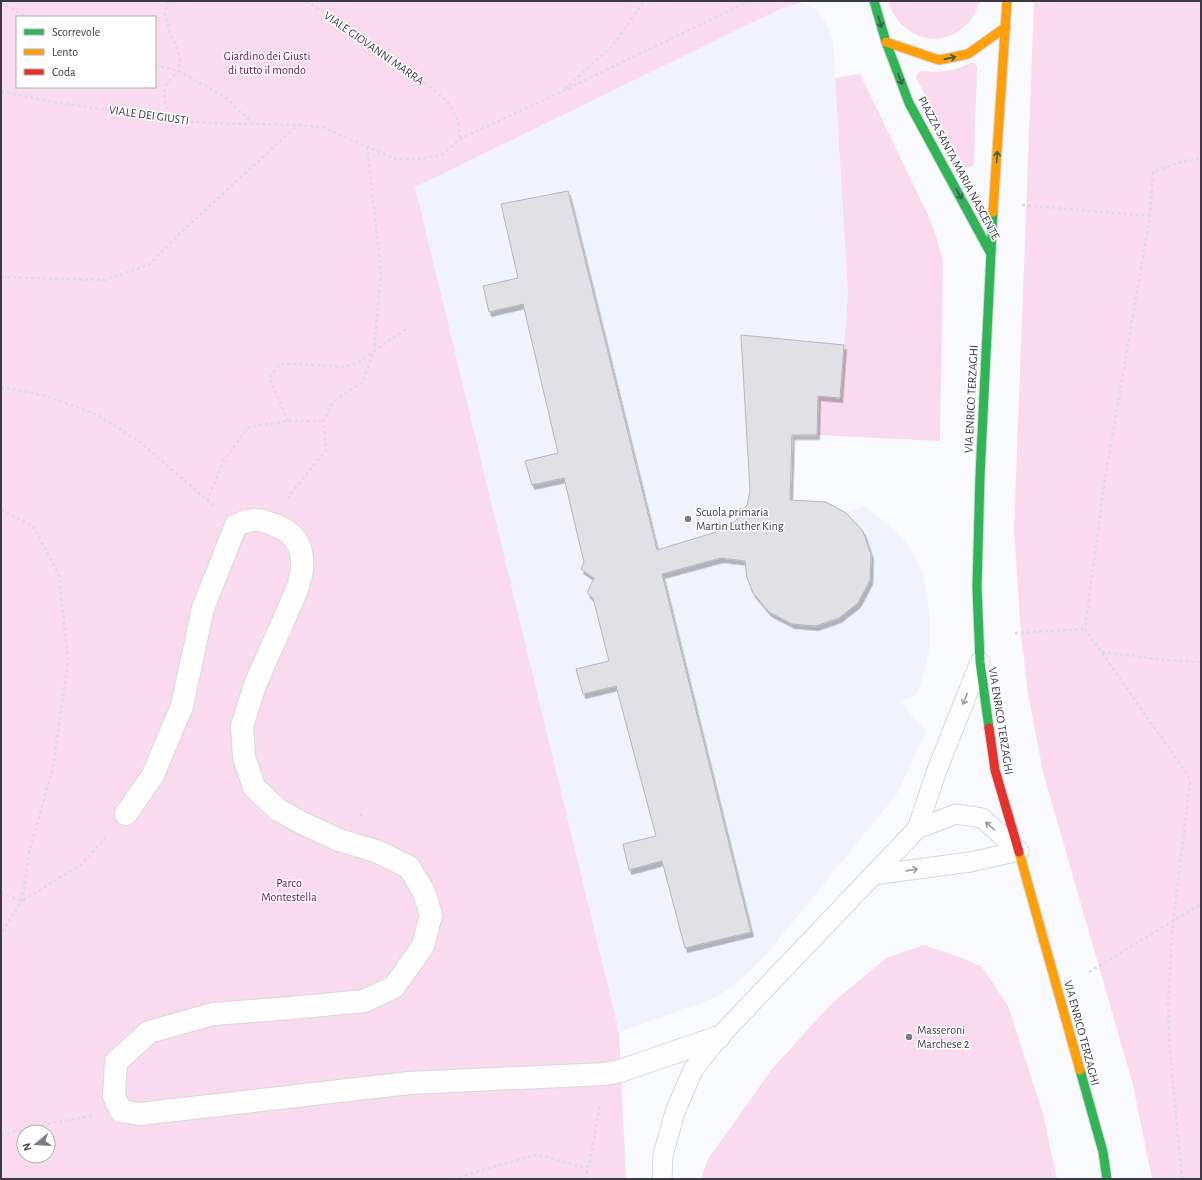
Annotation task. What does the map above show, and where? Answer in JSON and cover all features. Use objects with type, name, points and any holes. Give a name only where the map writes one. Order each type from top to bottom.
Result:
[{"type":"street","name":"PIAZZA SANTA MARIA NASCENTE","points":[[874,1],[886,42],[909,103],[990,252]]},
{"type":"street","name":"PIAZZA SANTA MARIA NASCENTE","points":[[990,252],[1007,1]]},
{"type":"street","points":[[886,42],[939,60],[968,54],[1006,27]]},
{"type":"street","name":"VIA ENRICO TERZAGHI","points":[[990,252],[980,468],[977,579],[980,662],[995,770],[1103,1152],[1107,1179]]},
{"type":"street","points":[[126,814],[153,775],[182,706],[203,608],[236,525],[252,519],[268,522],[287,530],[299,543],[303,562],[302,577],[256,685],[242,726],[244,757],[254,787],[277,809],[302,823],[339,840],[376,851],[409,867],[424,892],[431,915],[423,946],[394,987],[364,1001],[213,1014],[149,1032],[116,1062],[114,1096],[121,1112],[140,1114],[409,1083],[605,1074],[719,1037]]},
{"type":"lane","points":[[662,1179],[663,1155],[675,1112],[693,1070],[719,1037],[917,829],[937,770],[980,662]]},
{"type":"lane","points":[[917,829],[956,814],[982,818],[1019,851]]},
{"type":"lane","points":[[873,875],[970,862],[1019,851]]},
{"type":"path","points":[[168,1],[164,13],[170,34],[177,48],[180,59],[179,71],[168,80],[164,89],[164,100],[169,119]]},
{"type":"path","name":"VIALE GIOVANNI MARRA","points":[[306,1],[407,68],[447,101],[458,120],[460,139]]},
{"type":"path","points":[[561,92],[613,45],[644,1]]},
{"type":"path","name":"VIALE DEI GIUSTI","points":[[1,91],[47,101],[169,119],[208,123],[322,127],[396,160],[422,159],[443,154],[460,139],[749,1]]},
{"type":"path","points":[[1,2],[25,16]]},
{"type":"path","points":[[156,65],[179,71],[225,97],[254,124]]},
{"type":"path","points":[[1,276],[105,280],[150,264],[178,235],[298,125]]},
{"type":"path","points":[[287,530],[289,496],[326,450],[324,421],[332,402],[362,382],[374,352],[381,272],[367,147]]},
{"type":"path","points":[[1182,1179],[1170,1051],[1168,1004],[1173,922],[1190,784],[1187,774],[1085,629],[1104,485],[1150,216],[1153,172],[1177,163],[1201,158]]},
{"type":"path","points":[[993,203],[1150,216]]},
{"type":"path","points":[[288,422],[269,378],[280,364],[342,367],[356,364],[409,327]]},
{"type":"path","points":[[1,387],[43,395],[98,414],[140,442],[207,500],[225,458],[249,427],[288,422],[324,421]]},
{"type":"path","points":[[1,510],[32,526],[60,575],[68,661],[53,767],[29,853],[22,900],[1,933]]},
{"type":"path","points":[[1015,633],[1085,629]]},
{"type":"path","points":[[1101,652],[1166,660],[1201,662]]},
{"type":"path","points":[[1,893],[22,900],[82,864],[126,814]]},
{"type":"path","points":[[1089,972],[1201,904]]},
{"type":"path","points":[[585,1179],[590,1162],[605,1074]]},
{"type":"path","points":[[1,1135],[52,1122],[121,1112]]},
{"type":"path","points":[[453,1179],[533,1155],[544,1156],[581,1167],[588,1166]]},
{"type":"shaded area","name":"Scuola primaria Martin Luther King","points":[[800,3],[816,9],[826,23],[833,43],[848,293],[840,398],[818,396],[817,435],[792,435],[790,500],[826,502],[846,513],[864,506],[890,526],[905,541],[915,556],[924,576],[928,600],[930,644],[926,666],[918,693],[901,703],[926,731],[897,794],[765,956],[743,978],[720,995],[702,1003],[619,1032],[414,187],[782,8]]},
{"type":"green space","name":"Parco Montestella","points":[[1,1],[800,1],[800,3],[782,8],[415,187],[619,1032],[626,1179],[1,1179]]},
{"type":"green space","points":[[888,1],[980,1],[973,17],[966,25],[955,33],[944,38],[932,38],[921,36],[910,31],[893,13]]},
{"type":"green space","points":[[1034,1],[1201,1],[1201,1179],[1152,1179],[1133,1085],[1043,772],[1028,694],[1021,633],[1014,530]]},
{"type":"green space","points":[[974,63],[977,67],[974,163],[973,166],[967,168],[963,165],[916,78],[917,74],[921,71],[947,71]]},
{"type":"green space","points":[[860,74],[928,215],[943,261],[940,441],[817,435],[818,396],[840,398],[848,293],[835,78]]},
{"type":"green space","name":"Masseroni Marchese 2","points":[[924,945],[962,958],[982,967],[1008,1006],[1042,1110],[1057,1179],[701,1179],[708,1159],[772,1069],[831,1004],[886,958]]},
{"type":"building","points":[[568,191],[657,550],[716,532],[730,526],[740,516],[747,505],[750,491],[741,335],[844,345],[840,398],[818,396],[817,435],[792,435],[790,500],[826,502],[846,513],[863,531],[871,555],[870,580],[858,603],[839,618],[816,626],[792,624],[769,612],[753,593],[747,578],[745,561],[721,558],[662,574],[751,932],[685,948],[662,861],[629,870],[623,844],[656,836],[616,686],[583,694],[576,669],[609,661],[593,598],[587,593],[594,578],[581,569],[584,562],[564,478],[532,485],[525,461],[558,453],[523,304],[489,312],[483,286],[518,278],[501,204]]},
{"type":"traffic: fast","points":[[874,1],[886,42],[909,103],[990,252]]},
{"type":"traffic: fast","points":[[989,728],[980,662],[977,587],[980,476],[993,212]]},
{"type":"traffic: fast","points":[[1080,1070],[1103,1152],[1107,1179]]},
{"type":"traffic: slow","points":[[993,212],[1007,1]]},
{"type":"traffic: slow","points":[[886,42],[939,60],[968,54],[1006,27]]},
{"type":"traffic: slow","points":[[1019,852],[1080,1070]]},
{"type":"traffic: jam","points":[[989,728],[995,770],[1019,852]]},
{"type":"place","name":"Scuola primaria Martin Luther King","points":[[688,519]]},
{"type":"place","name":"Masseroni Marchese 2","points":[[909,1037]]},
{"type":"park label","name":"Giardino dei Giusti di tutto il mondo","points":[[267,63]]}]
